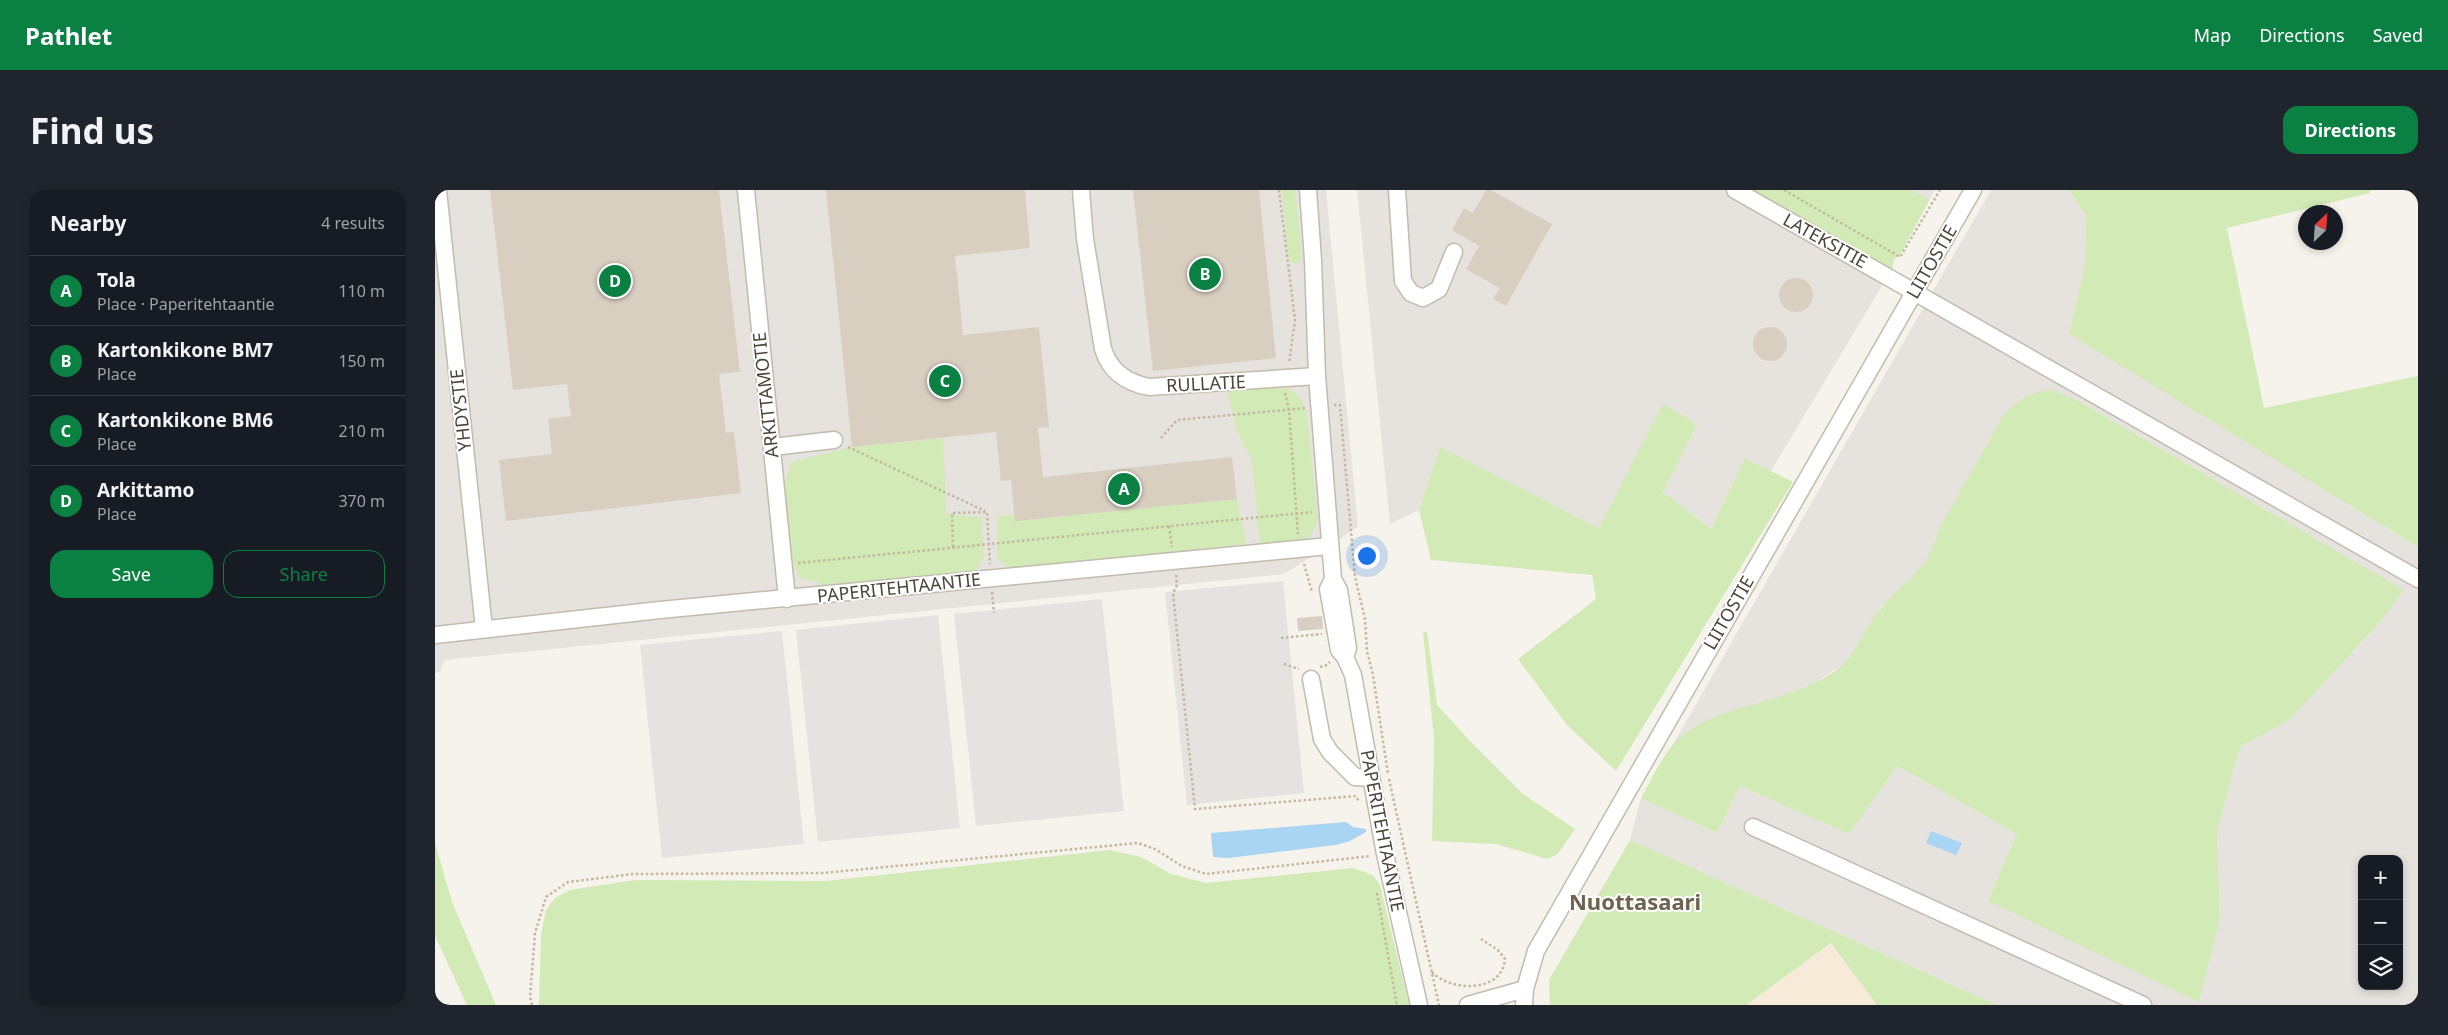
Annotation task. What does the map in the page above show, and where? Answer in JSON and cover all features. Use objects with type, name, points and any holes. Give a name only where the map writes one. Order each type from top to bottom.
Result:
[{"type":"street","name":"YHDYSTIE","points":[[438,190],[484,630]]},
{"type":"street","name":"ARKITTAMOTIE","points":[[746,190],[787,599]]},
{"type":"street","name":"RULLATIE","points":[[1081,190],[1085,239],[1103,349],[1109,362],[1118,374],[1133,383],[1149,387],[1317,376]]},
{"type":"street","points":[[1308,190],[1313,260],[1317,376],[1329,546]]},
{"type":"street","points":[[1397,190],[1403,281],[1411,293],[1423,298],[1439,289],[1453,252]]},
{"type":"street","name":"LATEKSITIE","points":[[1735,190],[2418,579]]},
{"type":"street","name":"LIITOSTIE","points":[[1467,1005],[1525,997],[1536,951],[1973,190]]},
{"type":"street","points":[[771,447],[834,440]]},
{"type":"street","name":"PAPERITEHTAANTIE","points":[[435,635],[1329,546],[1333,579],[1328,590],[1339,650],[1345,657],[1353,675],[1370,778],[1375,856],[1419,1005]]},
{"type":"street","points":[[1311,679],[1322,739],[1330,752],[1355,777],[1360,779],[1370,778]]},
{"type":"street","points":[[1753,828],[2143,1005]]},
{"type":"path","points":[[1279,190],[1295,320],[1285,397],[1289,410],[1299,549],[1314,599]]},
{"type":"path","points":[[1784,190],[1900,257],[1940,190]]},
{"type":"path","points":[[834,440],[987,512]]},
{"type":"path","points":[[783,564],[1349,509]]},
{"type":"path","points":[[987,512],[994,613]]},
{"type":"path","points":[[953,547],[952,513],[987,512]]},
{"type":"path","points":[[1173,593],[1195,809],[1357,796],[1361,805]]},
{"type":"path","points":[[1281,638],[1328,634]]},
{"type":"path","points":[[532,1005],[530,996],[535,933],[546,897],[567,882],[633,874],[823,873],[1138,843],[1155,849],[1182,866],[1206,874],[1375,856]]},
{"type":"path","points":[[1376,891],[1397,1005]]},
{"type":"path","points":[[1431,971],[1438,979],[1452,985],[1481,984],[1493,979],[1505,966],[1505,959],[1498,950],[1481,939]]},
{"type":"shaded area","points":[[435,190],[1326,190],[1358,527],[1284,574],[445,660],[440,672],[435,673]]},
{"type":"shaded area","points":[[1357,190],[1935,190],[1902,251],[1894,260],[1892,269],[1771,471],[1745,458],[1711,529],[1663,492],[1696,424],[1599,528],[1440,447],[1419,510],[1390,524]]},
{"type":"shaded area","points":[[1991,190],[2069,190],[2086,216],[2085,266],[2070,334],[2418,547],[2418,1005],[1997,1005],[1630,840],[1641,798],[1717,833],[1740,786],[1849,834],[1897,766],[2017,834],[1989,901],[2220,919],[2217,831],[2240,747],[2289,720],[2382,620],[2402,590],[2075,399],[2051,390],[1939,529],[1934,549],[1918,574],[1881,607],[1859,646],[1842,665],[1805,689],[1713,718],[1689,731],[1672,746]]},
{"type":"shaded area","points":[[1283,581],[1304,793],[1187,805],[1165,592]]},
{"type":"shaded area","points":[[1102,599],[1124,811],[976,826],[954,614]]},
{"type":"shaded area","points":[[938,615],[960,828],[818,842],[796,630]]},
{"type":"shaded area","points":[[782,631],[804,844],[662,858],[640,645]]},
{"type":"shaded area","points":[[1832,943],[1877,1005],[1746,1005]]},
{"type":"green space","points":[[1282,190],[1295,190],[1302,258],[1296,265],[1289,259]]},
{"type":"green space","points":[[1751,190],[1910,190],[1929,200],[1902,251],[1894,260],[1892,269],[1885,267]]},
{"type":"green space","points":[[2069,190],[2371,190],[2370,193],[2321,205],[2298,205],[2298,211],[2227,228],[2264,408],[2418,376],[2418,547],[2069,334],[2085,266],[2086,216]]},
{"type":"green space","points":[[1275,385],[1297,394],[1307,415],[1318,522],[1306,539],[1275,545],[1260,542],[1252,461],[1238,433],[1228,394],[1233,389]]},
{"type":"green space","points":[[2051,390],[2075,399],[2403,590],[2382,620],[2289,720],[2240,747],[2217,831],[2220,919],[2199,1002],[1988,901],[2017,834],[1897,766],[1849,834],[1740,786],[1717,833],[1641,798],[1667,752],[1688,732],[1707,721],[1729,712],[1800,689],[1822,679],[1841,666],[1853,652],[1876,614],[1923,565],[1939,529],[2003,416],[2025,398],[2037,392]]},
{"type":"green space","points":[[1663,404],[1697,424],[1663,492],[1711,529],[1745,458],[1793,482],[1616,771],[1567,725],[1518,659],[1596,599],[1592,575],[1431,560],[1419,510],[1440,447],[1599,528]]},
{"type":"green space","points":[[943,438],[946,514],[981,517],[984,555],[975,573],[824,585],[799,577],[790,553],[785,481],[792,462],[852,447]]},
{"type":"green space","points":[[1237,499],[1246,544],[1012,570],[997,558],[998,516],[1014,515],[1015,521]]},
{"type":"green space","points":[[1423,632],[1427,632],[1437,705],[1523,794],[1575,829],[1558,854],[1547,859],[1496,844],[1432,841],[1434,738]]},
{"type":"green space","points":[[1630,840],[1997,1005],[1877,1005],[1831,943],[1746,1005],[1550,1005],[1549,980]]},
{"type":"green space","points":[[435,843],[452,902],[496,1005],[467,1005],[435,936]]},
{"type":"green space","points":[[1110,850],[1141,857],[1171,874],[1206,883],[1353,868],[1373,875],[1380,885],[1409,1005],[539,1005],[541,934],[546,910],[555,898],[570,890],[635,880],[826,881]]},
{"type":"water","points":[[1346,822],[1353,827],[1366,829],[1366,832],[1350,841],[1335,845],[1228,858],[1213,857],[1211,833]]},
{"type":"water","points":[[1931,831],[1962,843],[1956,855],[1926,843]]},
{"type":"building","points":[[490,190],[719,190],[740,372],[719,374],[726,433],[734,432],[741,493],[506,521],[499,460],[552,454],[548,419],[571,416],[567,384],[513,390]]},
{"type":"building","points":[[826,190],[1025,190],[1030,248],[955,256],[963,335],[1039,327],[1049,427],[1038,428],[1043,477],[1232,457],[1237,499],[1015,521],[1011,480],[1001,481],[996,432],[852,447]]},
{"type":"building","points":[[1133,190],[1259,190],[1276,358],[1153,371]]},
{"type":"building","points":[[1486,190],[1491,190],[1552,224],[1506,306],[1493,299],[1500,288],[1466,269],[1479,246],[1452,230],[1464,208],[1473,213]]},
{"type":"building","points":[[1796,278],[1803,279],[1808,283],[1812,288],[1812,302],[1808,307],[1803,311],[1796,312],[1789,311],[1784,307],[1780,302],[1779,295],[1780,288],[1784,283],[1789,279]]},
{"type":"building","points":[[1770,327],[1782,332],[1787,344],[1782,356],[1770,361],[1758,356],[1753,344],[1758,332]]},
{"type":"building","points":[[1322,616],[1323,629],[1298,631],[1297,618]]},
{"type":"place","name":"Kartonkikone BM7","points":[[1205,274]]},
{"type":"place","name":"Arkittamo","points":[[615,281]]},
{"type":"place","name":"Kartonkikone BM6","points":[[945,381]]},
{"type":"place","name":"Tola","points":[[1124,489]]},
{"type":"district","name":"Nuottasaari","points":[[1635,902]]}]
